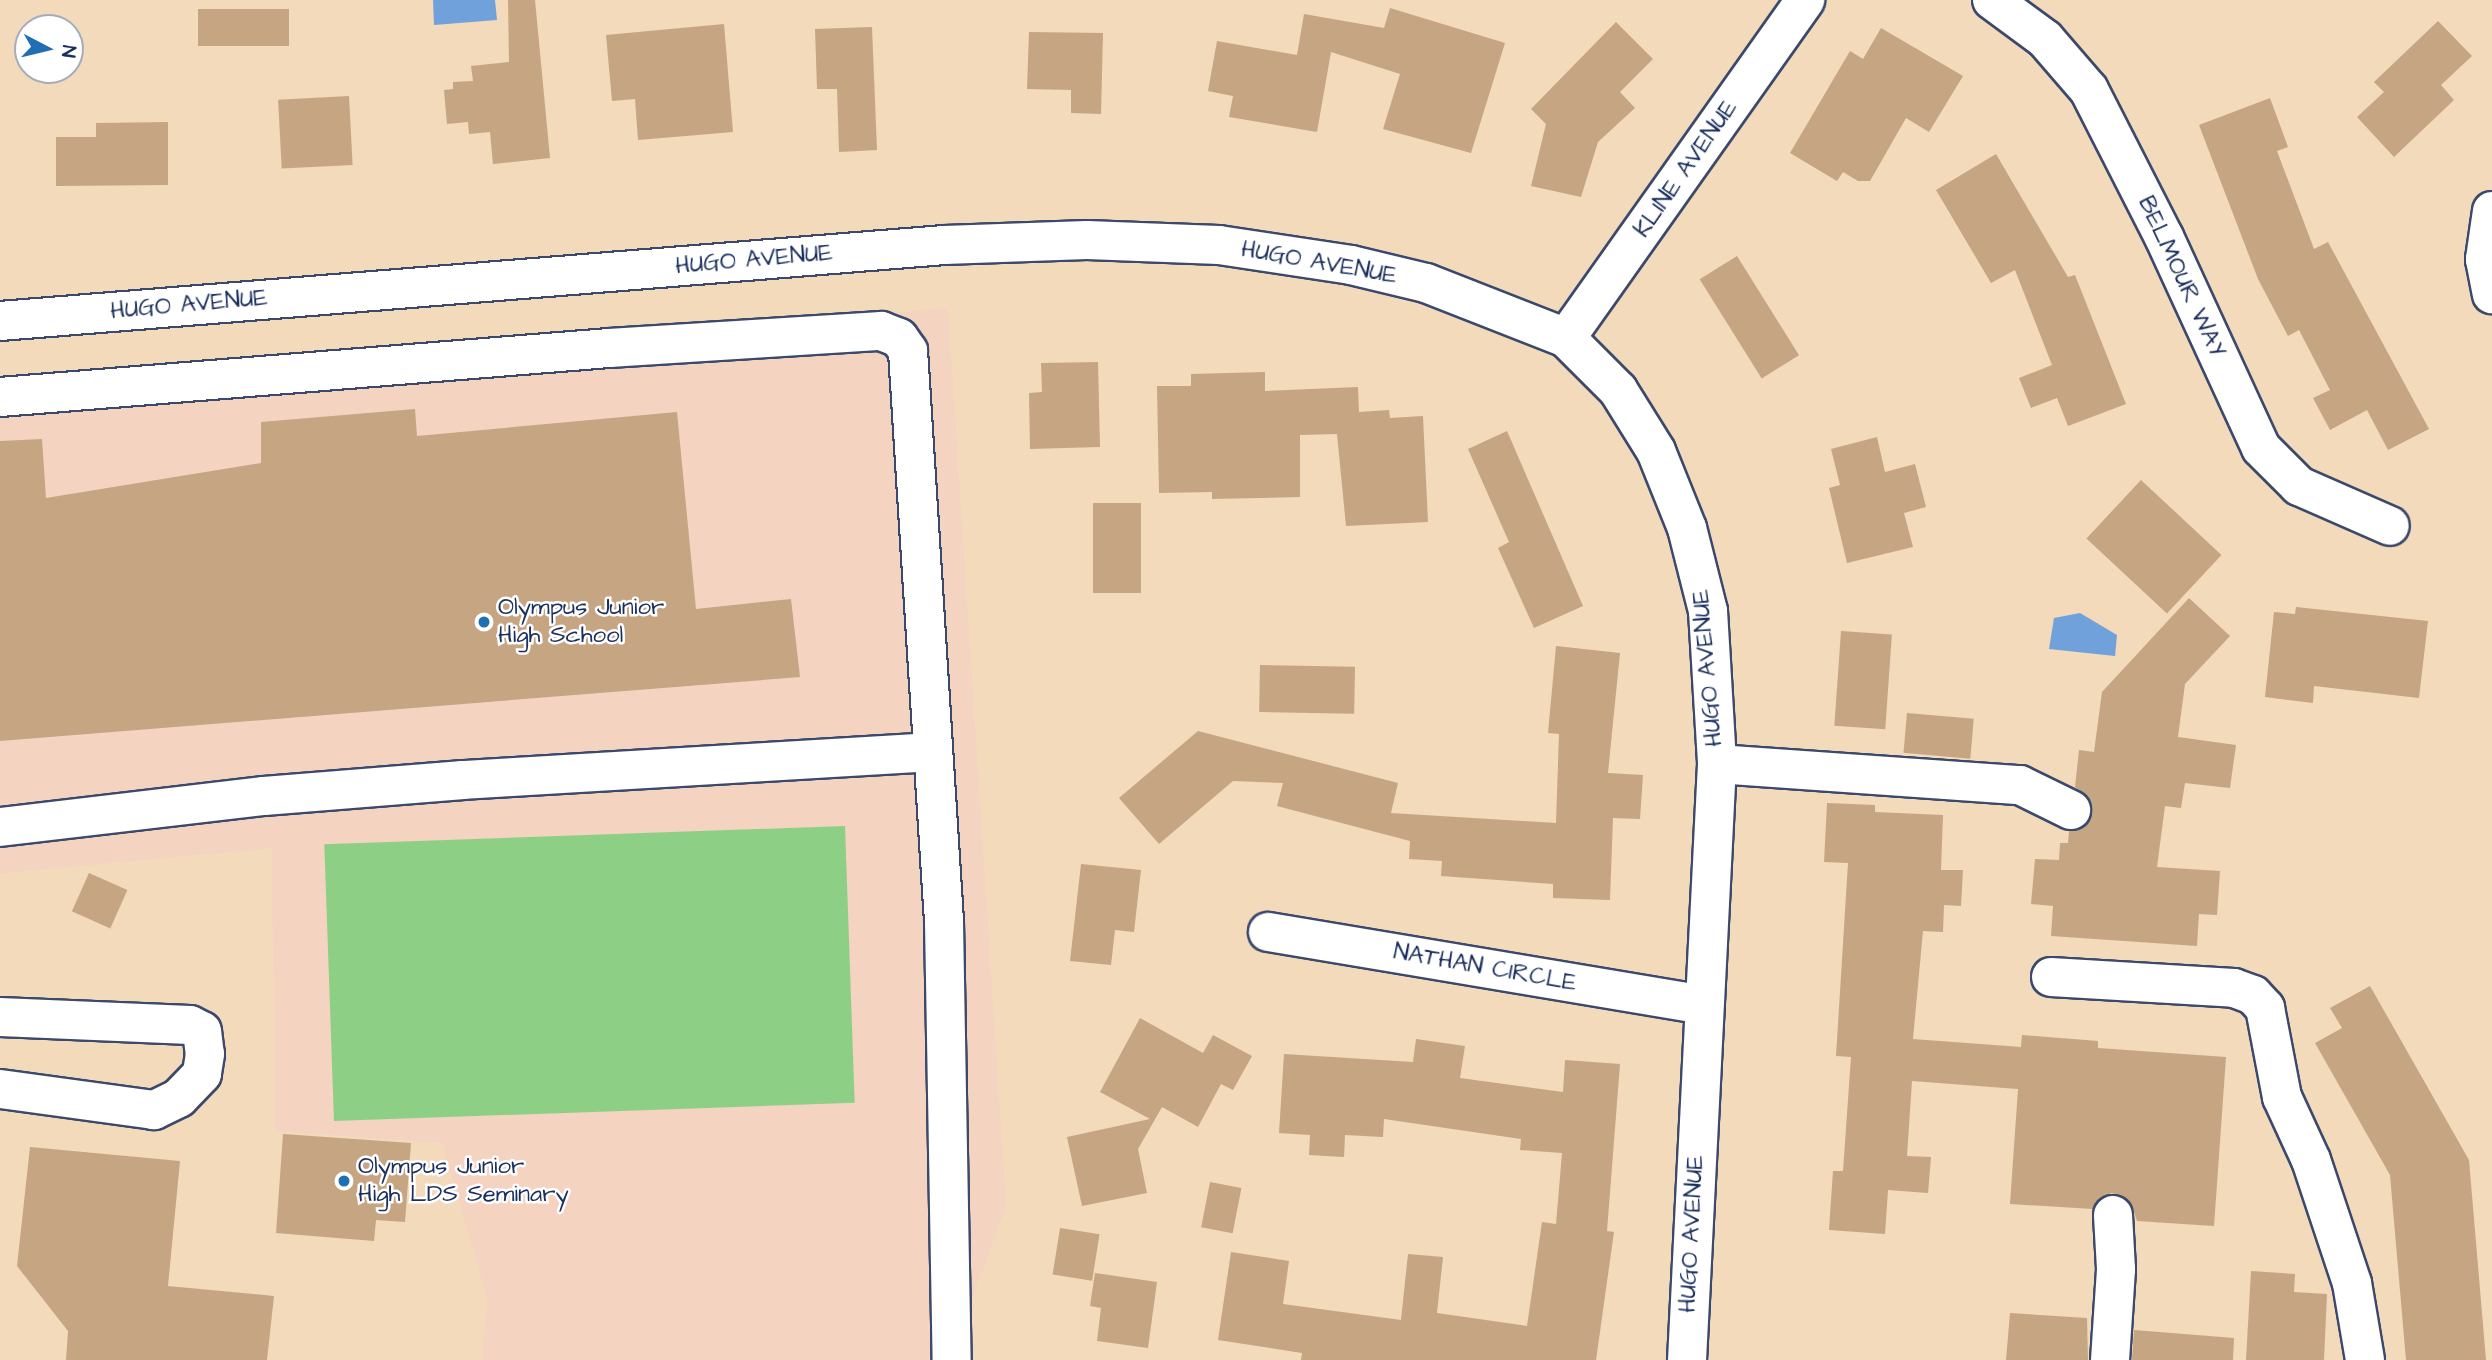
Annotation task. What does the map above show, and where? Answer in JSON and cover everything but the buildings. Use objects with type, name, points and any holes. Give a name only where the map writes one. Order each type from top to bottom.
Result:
[{"type":"street","name":"KLINE AVENUE","points":[[1566,338],[1805,0]]},
{"type":"street","name":"BELMOUR WAY","points":[[1992,0],[2045,39],[2089,90],[2164,237],[2261,448],[2282,474],[2299,486],[2390,526]]},
{"type":"street","points":[[2492,211],[2485,259],[2492,294]]},
{"type":"street","name":"HUGO AVENUE","points":[[0,320],[944,245],[1087,240],[1219,245],[1351,265],[1426,283],[1566,338],[1618,390],[1656,451],[1687,528],[1708,611],[1717,764],[1702,1004],[1687,1360]]},
{"type":"street","points":[[0,397],[881,331],[899,338],[908,351],[931,752],[944,922],[952,1360]]},
{"type":"street","points":[[0,827],[436,782],[931,752]]},
{"type":"street","points":[[1717,764],[2020,785],[2071,810]]},
{"type":"street","name":"NATHAN CIRCLE","points":[[1268,932],[1702,1004]]},
{"type":"street","points":[[2051,977],[2234,988],[2253,995],[2265,1008],[2283,1097],[2311,1160],[2352,1283],[2365,1360]]},
{"type":"street","points":[[0,1017],[190,1025],[202,1031],[205,1054],[202,1074],[179,1098],[154,1110],[0,1088]]},
{"type":"street","points":[[2110,1360],[2116,1269],[2113,1215]]},
{"type":"shaded area","name":"Olympus Junior High School","points":[[948,308],[1006,1206],[950,1360],[481,1360],[488,1301],[442,1143],[275,1131],[272,848],[0,873],[0,396]]},
{"type":"green space","points":[[845,826],[855,1103],[334,1121],[324,844]]},
{"type":"water","points":[[433,0],[495,0],[497,20],[434,25]]},
{"type":"water","points":[[2080,613],[2117,635],[2115,656],[2049,649],[2054,618]]},
{"type":"place","name":"Olympus Junior High School","points":[[484,622]]},
{"type":"place","name":"Olympus Junior High LDS Seminary","points":[[344,1181]]}]
